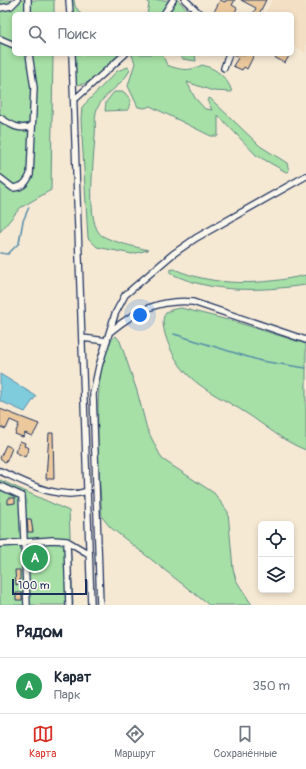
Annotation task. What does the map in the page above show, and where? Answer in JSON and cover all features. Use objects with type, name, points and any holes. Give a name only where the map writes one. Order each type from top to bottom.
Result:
[{"type":"street","points":[[0,8],[10,6],[17,0]]},
{"type":"street","points":[[28,0],[28,12]]},
{"type":"street","points":[[69,0],[70,12]]},
{"type":"street","points":[[165,12],[173,0]]},
{"type":"street","points":[[186,0],[198,12]]},
{"type":"street","points":[[0,39],[12,44]]},
{"type":"street","points":[[0,178],[13,188],[20,187],[26,183],[31,166],[34,88],[29,56]]},
{"type":"street","points":[[72,56],[91,605]]},
{"type":"street","points":[[74,100],[123,56]]},
{"type":"street","points":[[224,68],[228,56]]},
{"type":"street","points":[[0,118],[18,128],[25,129],[32,126]]},
{"type":"street","points":[[100,605],[93,394],[118,305],[124,295],[173,254],[196,238],[306,176]]},
{"type":"street","points":[[110,333],[124,320],[153,305],[179,301],[193,302],[306,340]]},
{"type":"street","points":[[82,338],[107,341]]},
{"type":"street","points":[[0,471],[51,492],[66,495],[88,491]]},
{"type":"street","points":[[0,486],[22,496],[27,605]]},
{"type":"street","points":[[0,544],[53,540],[67,541],[89,554]]},
{"type":"street","points":[[67,541],[69,605]]},
{"type":"shaded area","points":[[270,0],[306,0],[306,53],[294,46],[294,12],[265,12],[272,1]]},
{"type":"green space","points":[[0,0],[54,0],[54,12],[12,12],[12,56],[53,56],[51,190],[20,208],[0,232]]},
{"type":"green space","points":[[71,0],[74,0],[75,6],[80,12],[72,12]]},
{"type":"green space","points":[[147,0],[178,0],[189,12],[147,12],[149,4]]},
{"type":"green space","points":[[73,56],[120,56],[106,69],[87,83],[81,85],[75,84]]},
{"type":"green space","points":[[132,56],[163,56],[167,65],[172,67],[180,69],[193,69],[202,65],[217,71],[228,82],[232,92],[213,91],[187,82],[195,98],[205,109],[212,110],[207,100],[210,98],[260,146],[287,163],[289,171],[286,172],[256,155],[218,115],[218,136],[211,136],[150,106],[145,108],[138,107],[128,86],[135,63]]},
{"type":"green space","points":[[181,56],[195,56],[196,61],[183,59]]},
{"type":"green space","points":[[128,67],[130,70],[127,75],[103,99],[96,112],[92,172],[92,201],[95,225],[99,233],[108,239],[148,250],[132,254],[97,247],[88,238],[81,119],[82,107],[117,71]]},
{"type":"green space","points":[[114,92],[124,92],[131,100],[128,110],[105,111],[106,102]]},
{"type":"green space","points":[[174,269],[206,279],[239,282],[273,281],[306,275],[306,285],[272,289],[220,288],[186,280],[170,273],[170,270]]},
{"type":"green space","points":[[181,308],[236,322],[306,344],[306,450],[283,438],[246,413],[204,388],[188,375],[172,353],[165,334],[163,323],[164,316],[168,311]]},
{"type":"green space","points":[[116,336],[120,341],[137,391],[147,429],[162,459],[214,493],[228,512],[233,569],[236,580],[252,605],[209,605],[110,527],[102,517],[98,450],[99,392],[102,366],[107,347]]},
{"type":"green space","points":[[0,480],[69,511],[73,605],[0,605]]},
{"type":"water","points":[[0,374],[36,396],[25,412],[0,401]]},
{"type":"building","points":[[220,0],[225,2],[226,0],[235,0],[232,5],[237,8],[235,12],[214,12]]},
{"type":"building","points":[[241,0],[266,0],[260,12],[254,12],[256,8]]},
{"type":"building","points":[[236,56],[254,56],[247,69],[244,67],[242,70],[233,66],[238,58]]},
{"type":"building","points":[[275,56],[289,56],[285,63],[274,57]]},
{"type":"building","points":[[0,409],[39,424],[35,432],[32,436],[25,433],[23,437],[15,434],[19,424],[10,420],[6,429],[0,427]]},
{"type":"building","points":[[49,433],[53,433],[54,479],[46,479]]},
{"type":"building","points":[[20,441],[25,443],[24,446],[29,448],[25,457],[15,452]]},
{"type":"building","points":[[6,445],[12,448],[6,463],[0,458]]},
{"type":"building","points":[[8,498],[15,498],[15,503],[8,504]]},
{"type":"building","points":[[27,519],[31,519],[33,532],[28,532]]},
{"type":"building","points":[[15,570],[20,570],[20,584],[16,585]]},
{"type":"building","points":[[16,593],[22,593],[22,600],[16,600]]},
{"type":"waterway","points":[[0,253],[8,254],[19,243],[23,221],[29,207]]},
{"type":"waterway","points":[[174,334],[261,361],[306,368]]},
{"type":"place","name":"Карат","points":[[35,558]]}]
